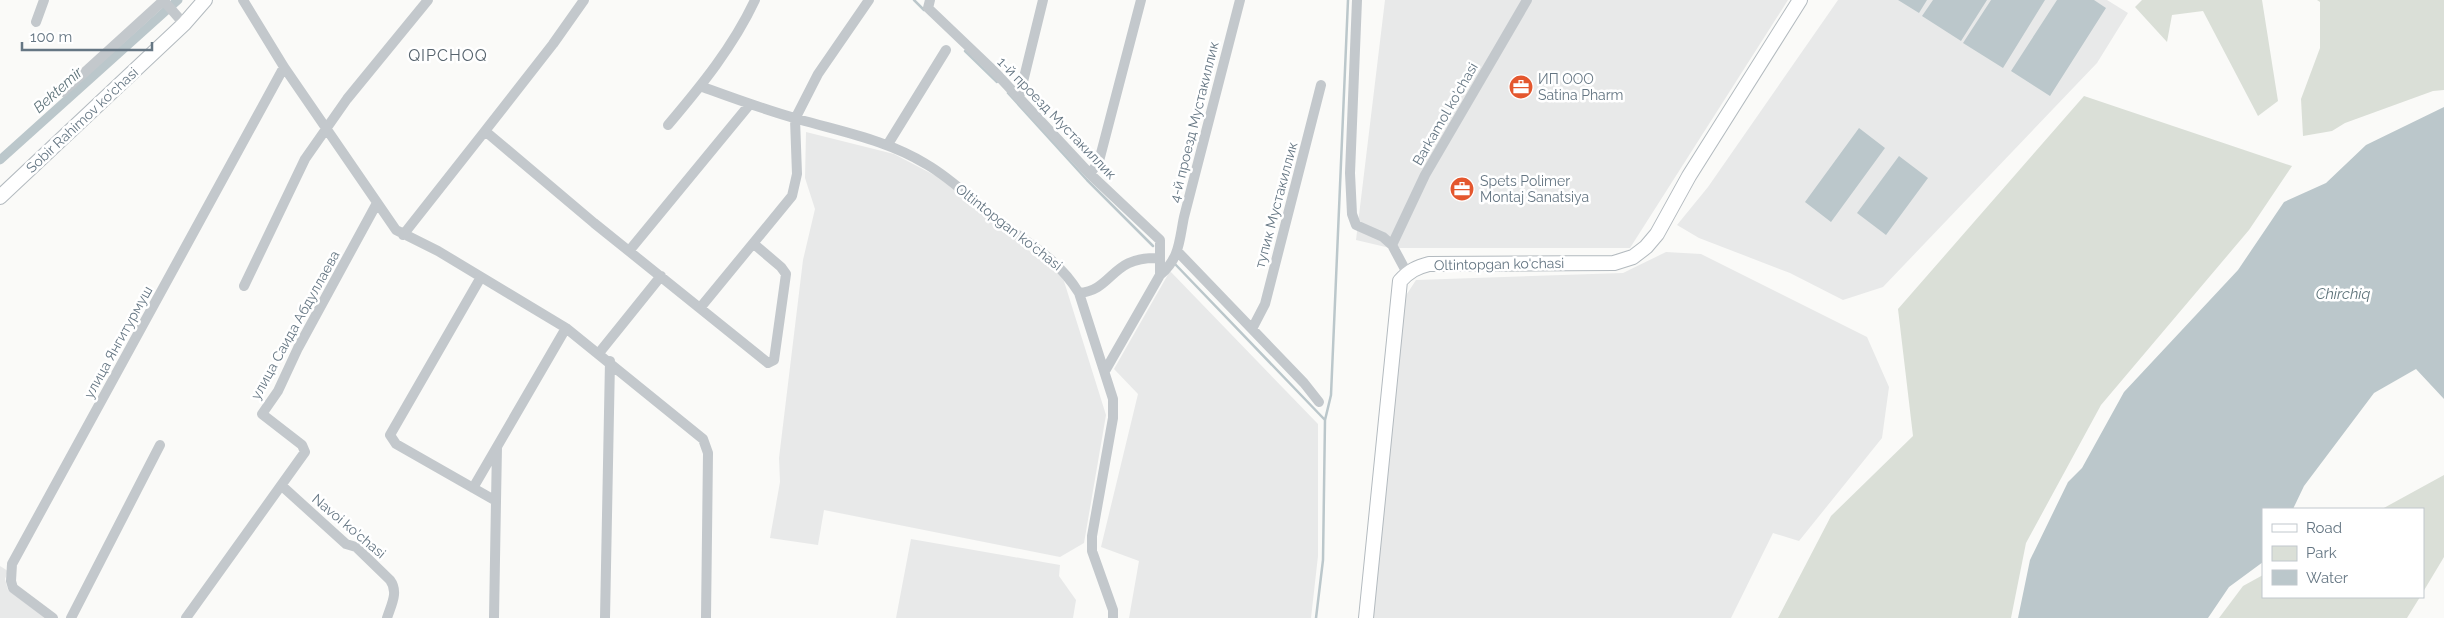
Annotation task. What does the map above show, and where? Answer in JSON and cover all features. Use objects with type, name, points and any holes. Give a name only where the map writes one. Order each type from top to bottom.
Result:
[{"type":"street","points":[[36,22],[44,0]]},
{"type":"street","name":"Sobir Rahimov ko'chasi","points":[[0,197],[180,19],[206,0]]},
{"type":"street","points":[[243,0],[284,67],[327,127],[392,226],[403,235],[438,251],[566,328],[610,361],[697,433],[707,446],[706,618]]},
{"type":"street","points":[[244,286],[305,159],[327,127],[391,44],[428,0]]},
{"type":"street","points":[[403,235],[485,131],[584,0]]},
{"type":"street","points":[[668,125],[700,86],[739,32],[755,0]]},
{"type":"street","points":[[700,308],[792,196],[797,174],[795,119],[818,74],[869,0]]},
{"type":"street","name":"1-й проезд Мустакиллик","points":[[930,0],[928,8],[993,70],[1090,174],[1160,240]]},
{"type":"street","points":[[1018,98],[1043,0]]},
{"type":"street","points":[[1090,174],[1099,160],[1142,0]]},
{"type":"street","name":"4-й проезд Мустакиллик","points":[[1178,247],[1240,0]]},
{"type":"street","points":[[1357,0],[1350,173],[1352,214],[1356,225],[1383,237],[1392,245],[1407,273],[1400,280],[1398,287],[1366,618]]},
{"type":"street","name":"Barkamol ko'chasi","points":[[1392,245],[1425,175],[1527,0]]},
{"type":"street","name":"Oltintopgan ko'chasi","points":[[1407,273],[1417,267],[1429,264],[1614,263],[1633,257],[1646,248],[1800,0]]},
{"type":"street","points":[[63,92],[165,2],[180,19]]},
{"type":"street","points":[[888,144],[946,50]]},
{"type":"street","name":"улица Янгитурмуш","points":[[53,618],[12,586],[12,564],[284,67]]},
{"type":"street","name":"Oltintopgan ko'chasi","points":[[700,86],[795,119],[888,144],[927,164],[969,195],[999,222],[1058,264],[1079,293],[1113,399],[1113,418],[1092,544],[1092,551],[1113,610],[1113,618]]},
{"type":"street","name":"тупик Мустакиллик","points":[[1252,329],[1265,304],[1321,86]]},
{"type":"street","points":[[629,251],[750,104]]},
{"type":"street","points":[[485,131],[629,251],[768,363],[774,360],[786,274],[781,267],[754,244]]},
{"type":"street","name":"улица Саида Абдуллаева","points":[[186,618],[303,457],[304,448],[262,414],[278,391],[298,348],[377,203]]},
{"type":"street","points":[[1160,275],[1160,240],[1178,247],[1252,329],[1304,382],[1319,402]]},
{"type":"street","points":[[1105,370],[1160,275],[1171,265],[1178,247]]},
{"type":"street","points":[[1079,293],[1096,289],[1125,264],[1137,259],[1159,258]]},
{"type":"street","points":[[599,353],[661,276]]},
{"type":"street","points":[[482,277],[390,435],[396,444],[496,501]]},
{"type":"street","points":[[473,488],[566,328]]},
{"type":"street","points":[[605,618],[610,361]]},
{"type":"street","points":[[71,618],[160,445]]},
{"type":"street","points":[[494,618],[497,446]]},
{"type":"street","name":"Navoi ko'chasi","points":[[282,486],[346,544],[356,547],[394,585],[395,592],[387,618]]},
{"type":"shaded area","points":[[1385,0],[1788,0],[1630,248],[1390,248],[1356,240]]},
{"type":"shaded area","points":[[1838,0],[2107,0],[2128,13],[2097,63],[1883,287],[1843,300],[1790,273],[1699,238],[1677,225],[1708,187]]},
{"type":"shaded area","points":[[806,132],[894,154],[938,177],[1063,278],[1106,415],[1084,543],[1060,557],[824,510],[818,545],[770,538],[780,482],[779,458],[803,260],[815,209],[805,178]]},
{"type":"shaded area","points":[[1666,252],[1701,254],[1867,337],[1889,387],[1882,438],[1799,541],[1773,533],[1731,618],[1372,618],[1405,297],[1416,280],[1623,273]]},
{"type":"shaded area","points":[[1170,271],[1318,424],[1318,556],[1311,618],[1129,618],[1139,561],[1101,547],[1138,394],[1114,369]]},
{"type":"shaded area","points":[[911,539],[1060,565],[1059,576],[1076,600],[1073,618],[896,618]]},
{"type":"shaded area","points":[[0,566],[8,571],[5,579],[8,590],[48,618],[0,618]]},
{"type":"green space","points":[[2142,0],[2262,0],[2278,101],[2258,116],[2203,11],[2172,15],[2167,42],[2135,7]]},
{"type":"green space","points":[[2317,0],[2444,0],[2444,90],[2433,91],[2345,123],[2332,131],[2303,136],[2301,99],[2320,48],[2320,2]]},
{"type":"green space","points":[[2084,96],[2292,166],[2249,230],[2101,405],[2026,543],[2011,618],[1778,618],[1831,516],[1913,436],[1898,309]]},
{"type":"green space","points":[[2444,475],[2444,557],[2424,590],[2424,508],[2384,508]]},
{"type":"green space","points":[[2262,576],[2262,598],[2419,598],[2407,618],[2219,618],[2243,586]]},
{"type":"water","points":[[1898,0],[1927,0],[1919,13]]},
{"type":"water","points":[[1933,0],[1987,0],[1961,41],[1922,16]]},
{"type":"water","points":[[1991,0],[2045,0],[2003,68],[1963,43]]},
{"type":"water","points":[[2057,0],[2094,0],[2106,8],[2050,96],[2011,71]]},
{"type":"water","name":"Chirchiq","points":[[2444,107],[2444,399],[2416,369],[2374,393],[2304,486],[2293,508],[2262,508],[2262,563],[2229,587],[2208,618],[2018,618],[2030,560],[2068,482],[2082,468],[2124,392],[2238,270],[2284,202],[2326,183],[2366,145]]},
{"type":"water","points":[[1859,128],[1885,148],[1831,222],[1805,202]]},
{"type":"water","points":[[1899,156],[1928,178],[1886,235],[1857,213]]},
{"type":"waterway","name":"Bektemir","points":[[0,160],[178,0]]},
{"type":"waterway","points":[[914,0],[924,10]]},
{"type":"waterway","points":[[1316,618],[1323,560],[1325,420],[1331,395],[1348,0]]},
{"type":"waterway","points":[[965,51],[997,82]]},
{"type":"waterway","points":[[1008,93],[1087,180],[1153,246]]},
{"type":"waterway","points":[[1175,264],[1325,420]]},
{"type":"place","name":"ИП ООО Satina Pharm","points":[[1521,87]]},
{"type":"place","name":"Spets Polimer Montaj Sanatsiya","points":[[1462,189]]},
{"type":"district","name":"QIPCHOQ","points":[[448,55]]}]
